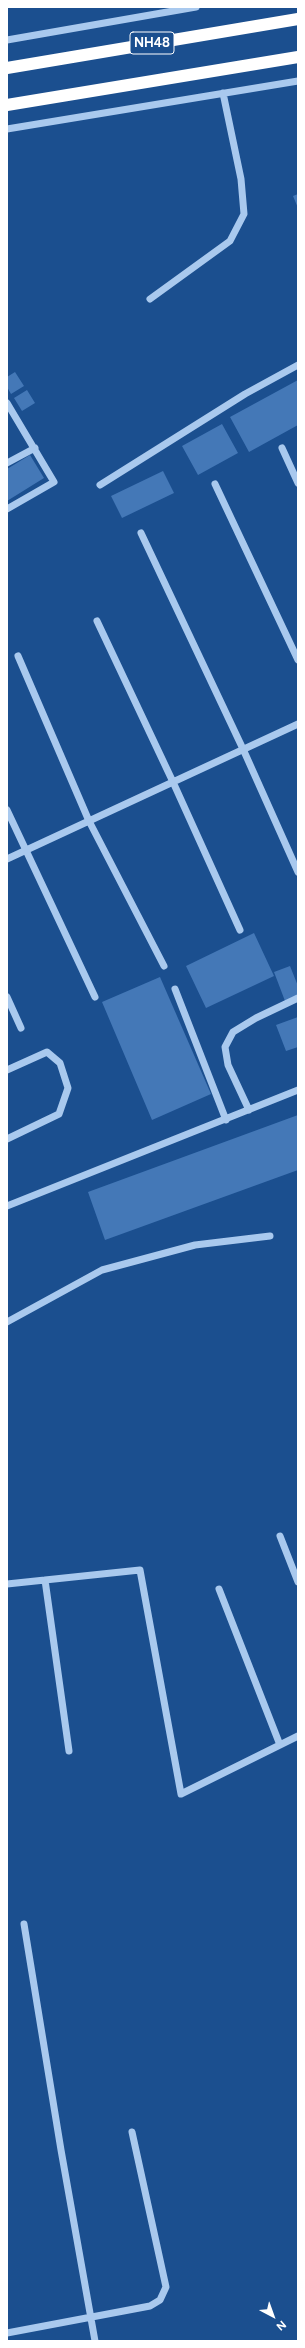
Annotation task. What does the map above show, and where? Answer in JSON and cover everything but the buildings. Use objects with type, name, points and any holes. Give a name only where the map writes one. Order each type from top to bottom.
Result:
[{"type":"highway","name":"NH48","points":[[7,68],[298,19]]},
{"type":"highway","points":[[7,105],[298,57]]},
{"type":"street","points":[[7,40],[196,7]]},
{"type":"street","points":[[7,129],[298,81]]},
{"type":"street","points":[[150,299],[230,241],[244,214],[241,179],[223,93]]},
{"type":"street","points":[[100,485],[245,394],[298,365]]},
{"type":"street","points":[[7,403],[9,413],[35,448],[54,482],[7,509]]},
{"type":"street","points":[[7,463],[35,448]]},
{"type":"street","points":[[282,448],[298,483]]},
{"type":"street","points":[[215,484],[298,660]]},
{"type":"street","points":[[141,533],[243,749],[298,872]]},
{"type":"street","points":[[97,621],[173,782],[240,930]]},
{"type":"street","points":[[18,656],[89,820],[164,966]]},
{"type":"street","points":[[7,859],[298,724]]},
{"type":"street","points":[[7,810],[95,997]]},
{"type":"street","points":[[175,989],[226,1120]]},
{"type":"street","points":[[7,997],[21,1028]]},
{"type":"street","points":[[249,1110],[228,1065],[225,1047],[233,1032],[256,1018],[298,998]]},
{"type":"street","points":[[7,1070],[47,1052],[60,1063],[68,1088],[59,1114],[7,1139]]},
{"type":"street","points":[[7,1206],[226,1120],[298,1090]]},
{"type":"street","points":[[7,1322],[102,1270],[195,1245],[270,1236]]},
{"type":"street","points":[[280,1536],[298,1582]]},
{"type":"street","points":[[7,1584],[140,1570],[181,1794],[298,1736]]},
{"type":"street","points":[[45,1580],[69,1751]]},
{"type":"street","points":[[219,1589],[280,1745]]},
{"type":"street","points":[[24,1924],[95,2341]]},
{"type":"street","points":[[7,2333],[150,2306],[160,2300],[166,2287],[132,2132]]}]
